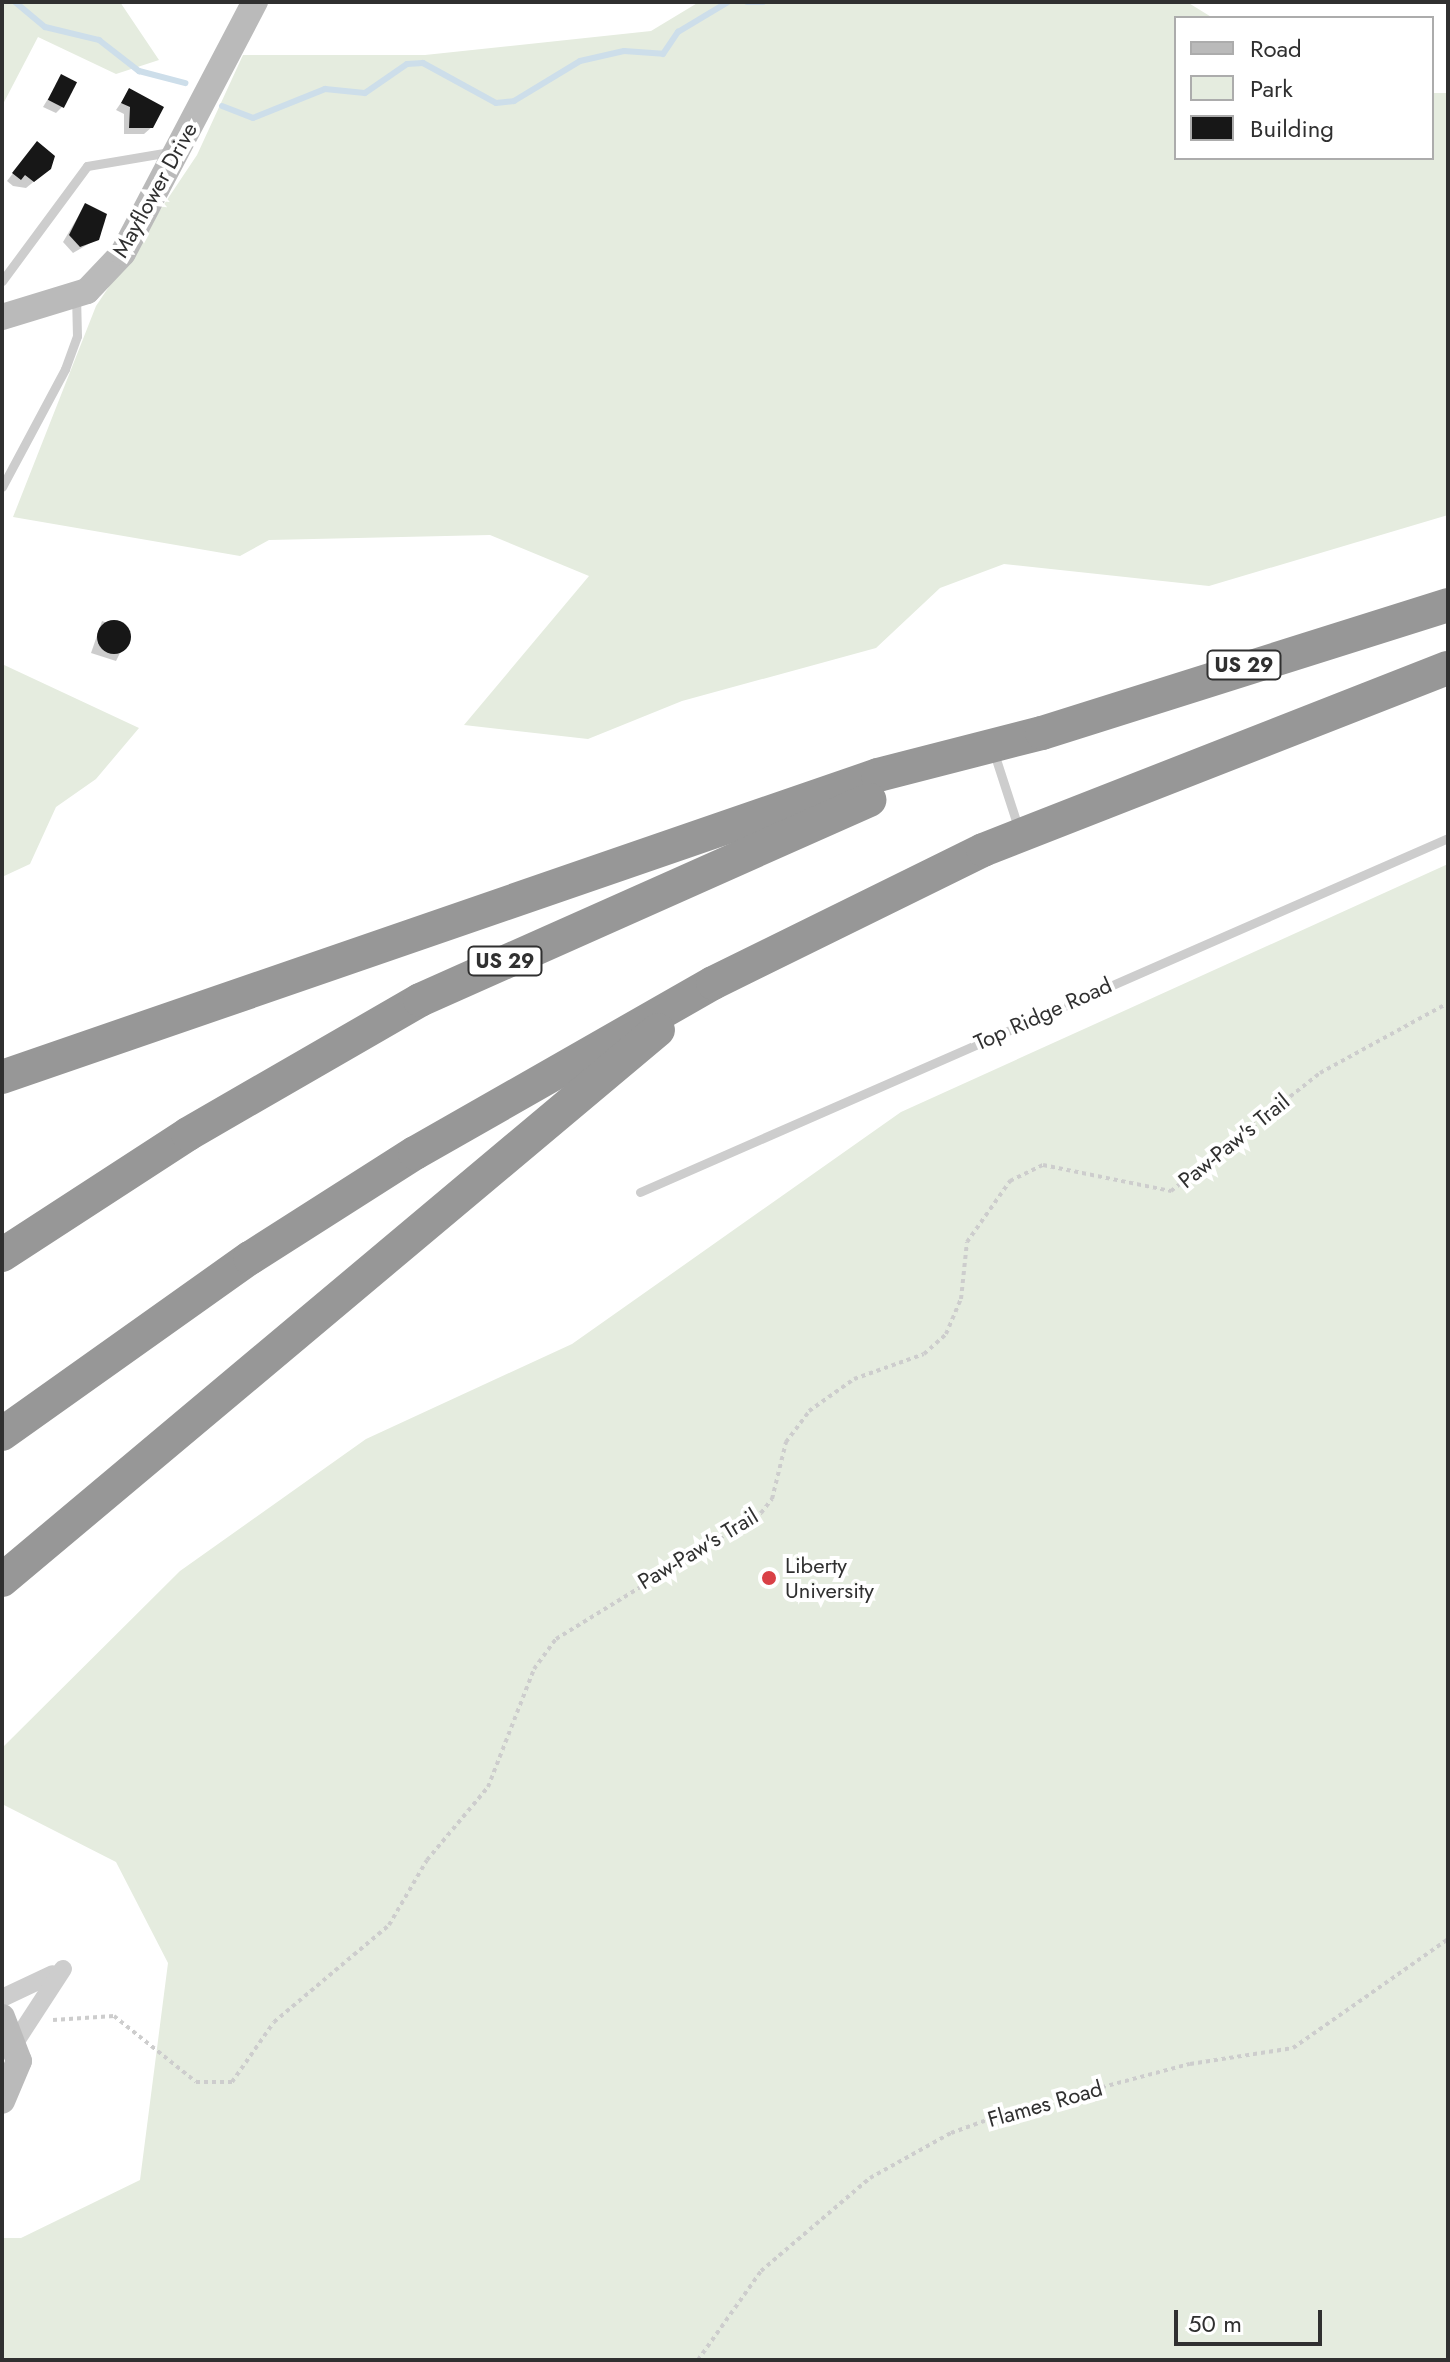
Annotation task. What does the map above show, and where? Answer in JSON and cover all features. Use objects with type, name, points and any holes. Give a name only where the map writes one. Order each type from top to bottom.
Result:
[{"type":"highway","name":"US 29","points":[[2,1255],[188,1134],[420,1000],[704,870],[1042,733],[1448,605]]},
{"type":"highway","points":[[2,1434],[339,1202],[562,1065],[713,983],[1021,835],[1448,668]]},
{"type":"highway","points":[[2,1077],[878,775],[1042,733]]},
{"type":"highway","points":[[2,1580],[713,983]]},
{"type":"street","name":"Mayflower Drive","points":[[2,317],[76,296],[123,253],[255,2]]},
{"type":"street","points":[[2,1998],[63,1969],[16,2041],[15,2080],[2,2101]]},
{"type":"street","points":[[2,2017],[16,2041]]},
{"type":"lane","points":[[2,281],[87,166],[179,151]]},
{"type":"lane","points":[[2,487],[65,369],[77,336],[76,296]]},
{"type":"lane","points":[[994,753],[1021,835]]},
{"type":"lane","name":"Top Ridge Road","points":[[640,1192],[1448,838]]},
{"type":"path","name":"Paw-Paw's Trail","points":[[16,2041],[56,2018],[114,2016],[196,2082],[232,2082],[274,2022],[389,1925],[427,1860],[488,1787],[534,1669],[556,1639],[761,1513],[772,1499],[786,1442],[809,1411],[854,1379],[924,1354],[946,1334],[961,1299],[967,1242],[1010,1181],[1043,1165],[1171,1191],[1320,1073],[1448,1003]]},
{"type":"path","name":"Flames Road","points":[[698,2360],[770,2262],[870,2178],[951,2133],[1009,2112],[1190,2064],[1293,2048],[1448,1939]]},
{"type":"green space","points":[[2,2],[120,2],[159,60],[116,74],[38,37],[2,106]]},
{"type":"green space","points":[[699,2],[1187,2],[1210,16],[1174,16],[1174,160],[1434,160],[1434,93],[1448,93],[1448,515],[1209,586],[1004,564],[940,588],[876,648],[682,701],[588,739],[464,725],[589,576],[490,535],[269,540],[240,556],[13,517],[96,306],[197,155],[243,55],[425,55],[651,31]]},
{"type":"green space","points":[[2,664],[139,728],[96,779],[56,807],[30,864],[2,877]]},
{"type":"green space","name":"Liberty University","points":[[1448,864],[1448,2360],[2,2360],[2,2238],[21,2238],[140,2180],[168,1963],[116,1862],[2,1804],[2,1748],[180,1571],[366,1439],[572,1344],[901,1112]]},
{"type":"building","points":[[61,74],[77,82],[64,108],[48,100]]},
{"type":"building","points":[[129,88],[164,107],[153,128],[129,128],[130,107],[121,103]]},
{"type":"building","points":[[37,141],[55,156],[51,169],[34,182],[25,175],[21,180],[12,173]]},
{"type":"building","points":[[85,203],[107,214],[99,240],[80,247],[69,235]]},
{"type":"building","points":[[114,620],[126,625],[131,637],[126,649],[114,654],[102,649],[97,637],[102,625]]},
{"type":"waterway","points":[[15,2],[45,27],[99,40],[139,71],[185,83]]},
{"type":"waterway","points":[[222,106],[253,118],[325,89],[365,93],[407,64],[423,63],[496,103],[514,101],[580,61],[624,51],[663,54],[678,32],[728,2]]},
{"type":"waterway","points":[[747,2],[763,2]]},
{"type":"place","name":"Liberty University","points":[[769,1578]]}]
